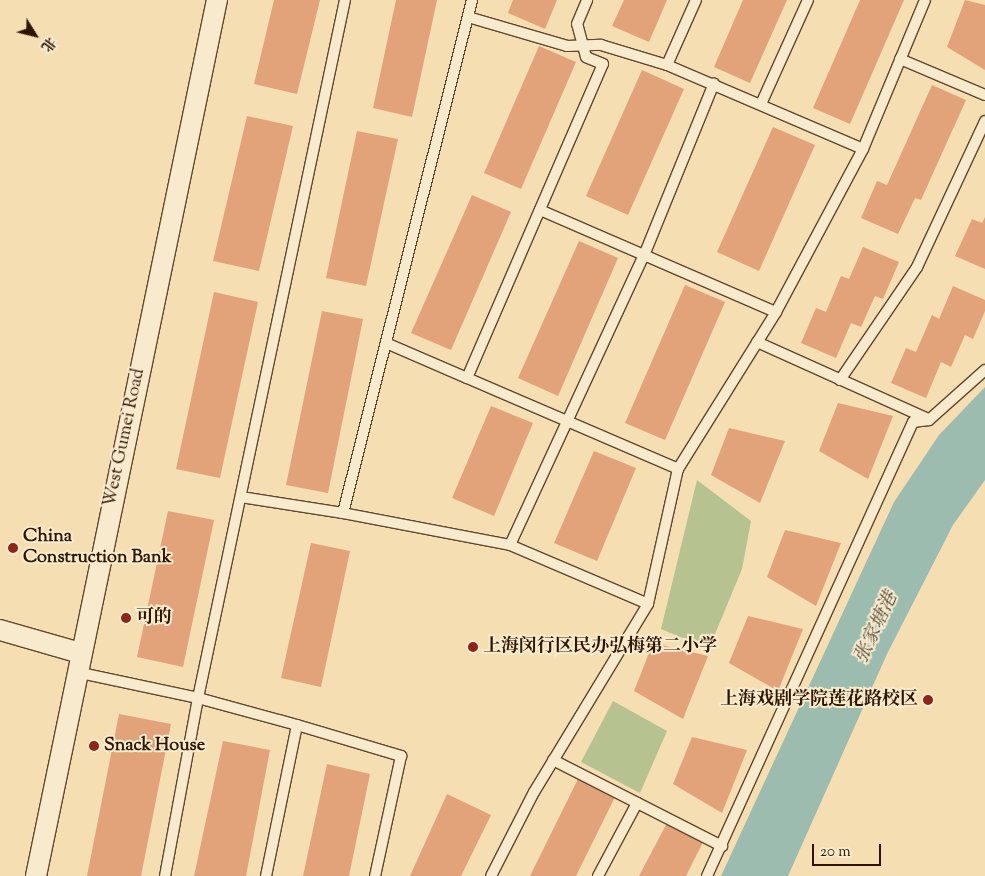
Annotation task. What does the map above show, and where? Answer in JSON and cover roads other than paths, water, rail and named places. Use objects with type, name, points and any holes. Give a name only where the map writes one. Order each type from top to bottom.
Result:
[{"type":"street","name":"West Gumei Road","points":[[36,876],[78,663],[217,0]]},
{"type":"street","points":[[0,630],[78,663]]},
{"type":"lane","points":[[165,876],[198,698],[344,0]]},
{"type":"lane","points":[[343,513],[472,0]]},
{"type":"lane","points":[[467,378],[603,64],[586,57],[577,24],[587,0]]},
{"type":"lane","points":[[667,65],[696,0]]},
{"type":"lane","points":[[761,104],[808,0]]},
{"type":"lane","points":[[492,876],[553,760],[648,604],[678,469],[776,312],[863,149],[925,0]]},
{"type":"lane","points":[[468,17],[567,46],[600,45],[667,65],[863,149]]},
{"type":"lane","points":[[900,60],[985,95]]},
{"type":"lane","points":[[510,545],[569,422],[645,253],[713,85]]},
{"type":"lane","points":[[840,380],[917,267],[985,121]]},
{"type":"lane","points":[[540,210],[645,253],[776,312]]},
{"type":"lane","points":[[757,342],[929,420]]},
{"type":"lane","points":[[386,343],[678,469]]},
{"type":"lane","points":[[707,876],[912,422],[929,420],[985,370]]},
{"type":"lane","points":[[241,497],[343,513],[510,545],[648,604]]},
{"type":"lane","points":[[78,663],[401,756],[375,876]]},
{"type":"lane","points":[[266,876],[297,725]]},
{"type":"lane","points":[[553,760],[722,846]]},
{"type":"lane","points":[[598,876],[637,803]]},
{"type":"water","name":"张家塘港","points":[[985,387],[985,480],[953,525],[887,654],[788,876],[721,876],[894,502],[939,435]]},
{"type":"place","name":"China Construction Bank","points":[[13,548]]},
{"type":"place","name":"可的","points":[[126,618]]},
{"type":"place","name":"上海闵行区民办弘梅第二小学","points":[[473,647]]},
{"type":"place","name":"上海戏剧学院莲花路校区","points":[[928,700]]},
{"type":"place","name":"Snack House","points":[[94,746]]}]
